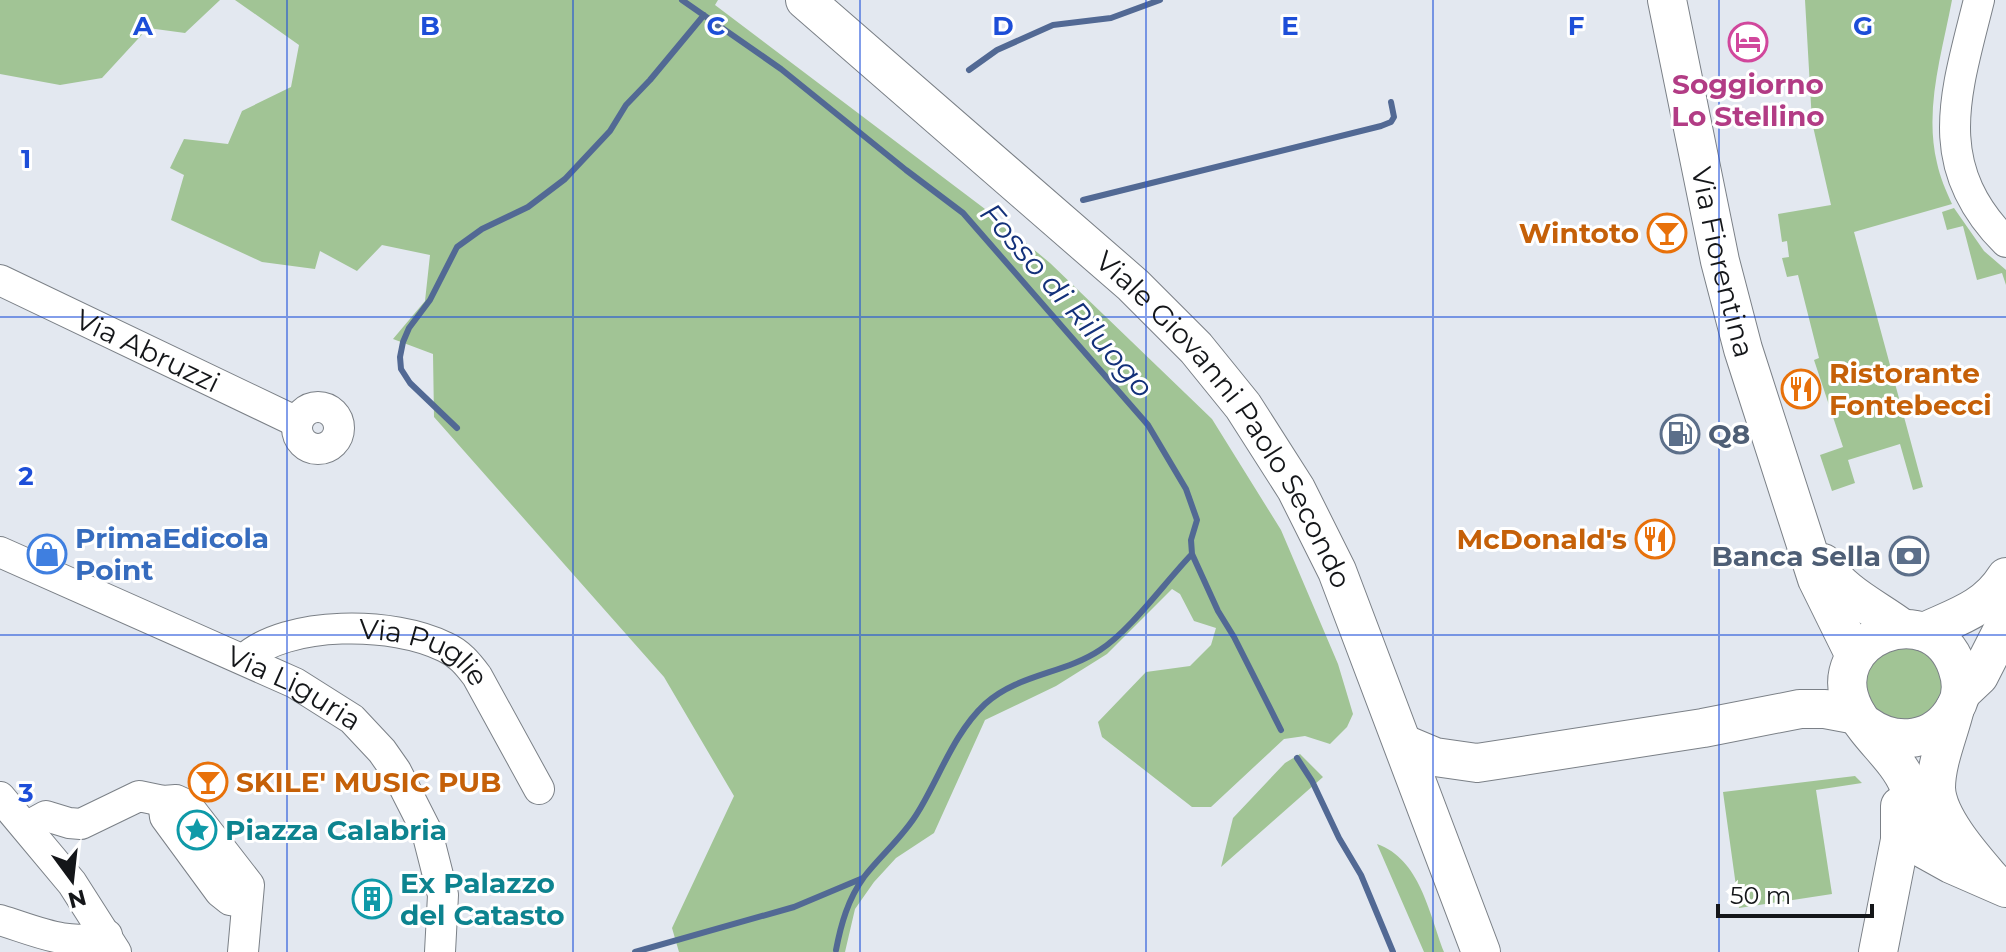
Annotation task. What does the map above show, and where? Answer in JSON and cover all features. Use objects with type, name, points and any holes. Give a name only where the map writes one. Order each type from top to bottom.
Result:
[{"type":"main road","name":"Viale Giovanni Paolo Secondo","points":[[805,0],[1095,249],[1169,320],[1219,376],[1265,438],[1314,521],[1353,608],[1481,952]]},
{"type":"main road","name":"Via Fiorentina","points":[[1667,0],[1726,288],[1743,349],[1820,587],[1852,666],[1850,699],[1868,729],[1899,799],[1902,820],[1878,952]]},
{"type":"main road","name":"Via Fiorentina","points":[[1799,518],[1833,578],[1848,593],[1914,630],[1933,636],[1949,651],[1959,672],[1958,700]]},
{"type":"main road","points":[[1800,709],[1820,698],[1881,633],[1914,630],[1977,608],[1993,596],[2006,577]]},
{"type":"main road","points":[[1404,744],[1435,757],[1477,763],[1800,709],[1825,709],[1888,737],[1913,738],[1934,731],[1979,676],[2006,623]]},
{"type":"main road","points":[[1958,700],[1936,791],[1940,808],[1968,851],[2000,885]]},
{"type":"main road","name":"Via Fiorentina","points":[[1868,729],[1909,785],[1920,842],[1928,852]]},
{"type":"main road","points":[[1425,803],[1447,781],[1477,763]]},
{"type":"main road","points":[[1890,893],[1928,852],[1940,808]]},
{"type":"main road","points":[[1928,852],[2000,885]]},
{"type":"street","points":[[1979,0],[1955,94],[1955,133],[1971,199],[2006,242]]},
{"type":"street","name":"Via Abruzzi","points":[[0,280],[297,422]]},
{"type":"street","name":"Via Liguria","points":[[0,552],[244,659],[314,693],[352,719],[382,751],[402,779],[427,832],[441,883],[440,952]]},
{"type":"street","name":"Via Puglie","points":[[244,659],[275,639],[333,631],[396,632],[447,647],[464,660],[477,676],[539,789]]},
{"type":"street","points":[[26,827],[46,816],[81,824],[139,796],[163,801],[165,817],[220,892],[230,900],[247,903],[243,952]]},
{"type":"street","points":[[0,797],[72,883],[112,944]]},
{"type":"street","points":[[0,920],[71,941],[112,944]]},
{"type":"green space","points":[[0,0],[220,0],[185,33],[148,28],[102,78],[60,85],[0,74]]},
{"type":"green space","points":[[235,0],[718,0],[715,5],[985,209],[1050,263],[1212,419],[1281,530],[1338,664],[1353,714],[1347,727],[1330,744],[1305,736],[1284,739],[1211,807],[1192,807],[1102,737],[1098,722],[1146,672],[1190,666],[1211,645],[1216,628],[1194,621],[1180,594],[1172,589],[1107,654],[1056,686],[985,720],[934,833],[896,858],[874,882],[855,909],[845,952],[679,952],[672,928],[734,796],[664,677],[434,417],[433,354],[393,339],[425,301],[430,255],[382,245],[357,271],[320,251],[315,269],[262,262],[171,220],[184,175],[170,168],[184,139],[228,144],[242,111],[291,87],[299,45]]},
{"type":"green space","points":[[1805,0],[1952,0],[1936,81],[1932,122],[1937,163],[1952,204],[1854,232],[1923,487],[1913,490],[1900,444],[1848,460],[1855,483],[1832,491],[1820,455],[1843,447],[1814,360],[1819,358],[1798,275],[1787,277],[1782,258],[1789,257],[1787,241],[1782,242],[1778,214],[1831,205],[1812,122]]},
{"type":"green space","points":[[1954,208],[1984,251],[2006,270],[2006,285],[2002,273],[1977,280],[1963,226],[1947,230],[1942,212]]},
{"type":"green space","points":[[1888,647],[1928,648],[1948,682],[1931,718],[1892,723],[1872,706],[1865,680],[1869,667]]},
{"type":"green space","points":[[1300,754],[1323,777],[1221,867],[1233,818],[1285,763]]},
{"type":"green space","points":[[1855,776],[1862,783],[1816,790],[1832,894],[1739,908],[1723,792]]},
{"type":"green space","points":[[1377,844],[1392,851],[1413,874],[1428,905],[1444,952],[1424,952]]},
{"type":"waterway","name":"Fosso di Riluogo","points":[[682,0],[781,69],[963,213],[1148,425],[1186,489],[1197,520],[1191,540],[1192,554],[1218,611],[1281,730]]},
{"type":"waterway","points":[[969,70],[997,50],[1053,25],[1111,18],[1160,0]]},
{"type":"waterway","points":[[457,428],[410,383],[401,369],[400,357],[409,328],[430,300],[457,247],[482,229],[528,207],[565,179],[610,131],[626,105],[704,15]]},
{"type":"waterway","points":[[1083,200],[1381,126],[1391,122],[1394,117],[1391,102]]},
{"type":"waterway","points":[[836,950],[846,912],[858,885],[912,821],[956,741],[974,715],[1012,686],[1100,650],[1136,618],[1192,554]]},
{"type":"waterway","name":"Fosso di Riluogo","points":[[1297,758],[1361,875],[1393,952]]},
{"type":"waterway","points":[[635,952],[794,907],[863,878]]},
{"type":"place","name":"Soggiorno Lo Stellino","points":[[1748,42]]},
{"type":"place","name":"Wintoto","points":[[1667,233]]},
{"type":"place","name":"Ristorante Fontebecci","points":[[1801,389]]},
{"type":"place","name":"Q8","points":[[1680,434]]},
{"type":"place","name":"McDonald's","points":[[1655,539]]},
{"type":"place","name":"PrimaEdicola Point","points":[[47,554]]},
{"type":"place","name":"Banca Sella","points":[[1909,556]]},
{"type":"place","name":"SKILE' MUSIC PUB","points":[[208,782]]},
{"type":"place","name":"Piazza Calabria","points":[[197,830]]},
{"type":"place","name":"Ex Palazzo del Catasto","points":[[372,899]]}]
